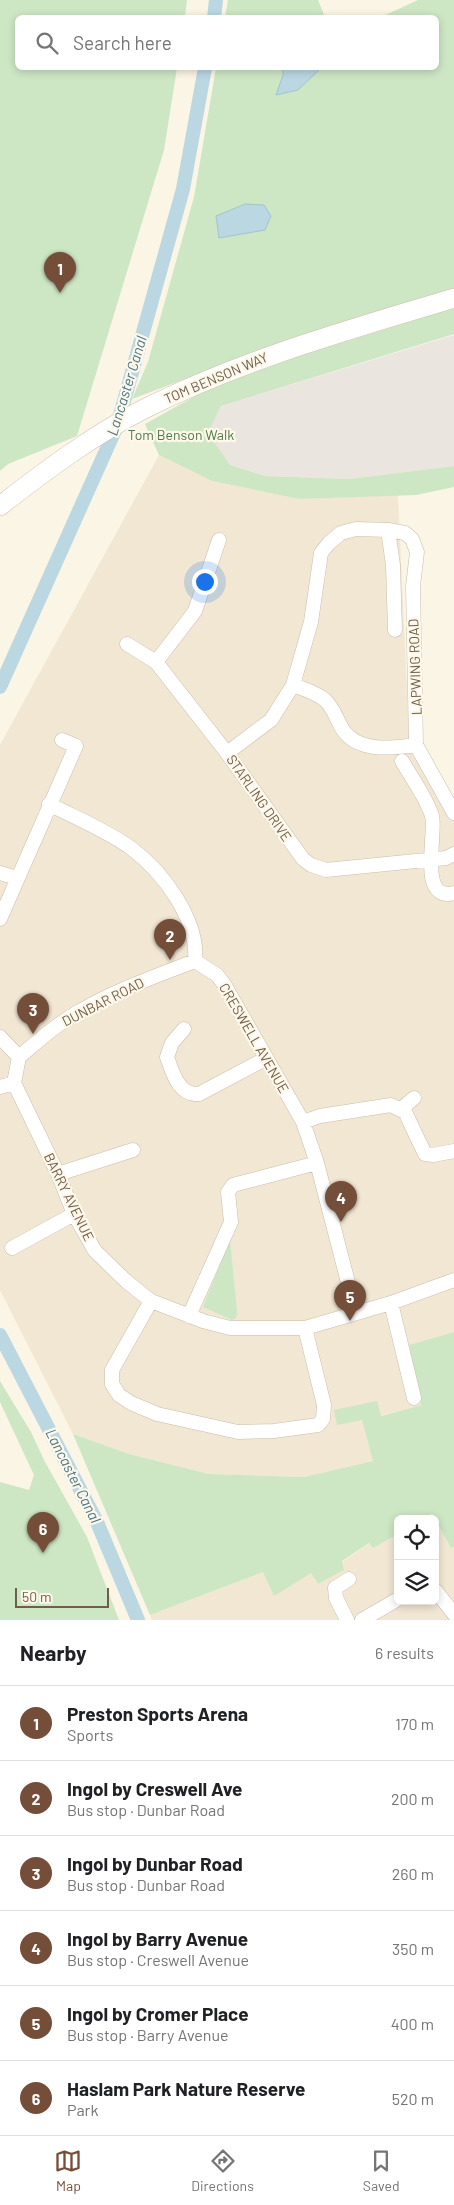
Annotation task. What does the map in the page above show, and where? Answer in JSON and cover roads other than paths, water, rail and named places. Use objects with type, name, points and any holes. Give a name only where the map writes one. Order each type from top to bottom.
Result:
[{"type":"main road","name":"TOM BENSON WAY","points":[[0,506],[69,455],[143,410],[243,365],[454,298]]},
{"type":"street","name":"LAPWING ROAD","points":[[227,753],[271,720],[293,685],[311,622],[321,553],[341,533],[356,529],[388,530],[405,533],[412,539],[417,552],[413,586],[416,745],[454,813]]},
{"type":"street","name":"LAPWING ROAD","points":[[388,530],[393,565],[395,630]]},
{"type":"street","points":[[156,662],[195,612],[219,540]]},
{"type":"street","name":"STARLING DRIVE","points":[[127,644],[156,662],[227,753],[295,849],[311,865],[326,870],[430,860],[446,858],[454,854]]},
{"type":"street","points":[[293,685],[315,693],[327,701],[345,732],[355,741],[378,748],[416,745]]},
{"type":"street","points":[[0,919],[76,746],[62,740]]},
{"type":"street","points":[[402,761],[432,815],[434,830],[430,860],[433,879],[439,891],[446,895],[454,893]]},
{"type":"street","points":[[49,804],[132,849],[155,872],[177,898],[186,914],[195,940],[195,961]]},
{"type":"street","points":[[0,873],[17,878]]},
{"type":"street","name":"DUNBAR ROAD","points":[[19,1057],[61,1023],[80,1011],[139,982],[195,961]]},
{"type":"street","name":"CRESWELL AVENUE","points":[[195,961],[217,975],[224,984],[265,1059],[303,1122],[317,1163],[356,1314]]},
{"type":"street","points":[[184,1029],[172,1043],[167,1058],[179,1086],[190,1095],[199,1094],[265,1059]]},
{"type":"street","points":[[0,1037],[19,1057],[14,1083],[0,1087]]},
{"type":"street","name":"BARRY AVENUE","points":[[14,1083],[58,1174],[74,1214],[95,1250],[126,1281],[151,1301],[189,1316],[230,1328],[305,1328],[391,1303],[454,1280]]},
{"type":"street","points":[[401,1109],[414,1098]]},
{"type":"street","points":[[303,1122],[320,1116],[391,1105],[401,1109],[408,1117],[425,1154],[433,1155],[454,1152]]},
{"type":"street","points":[[58,1174],[133,1152]]},
{"type":"street","points":[[189,1316],[230,1222],[228,1192],[233,1185],[317,1163]]},
{"type":"street","points":[[12,1248],[74,1214]]},
{"type":"street","points":[[151,1301],[112,1370],[112,1384],[131,1403],[157,1414],[238,1432],[274,1431],[318,1425],[323,1418],[324,1406],[305,1328]]},
{"type":"street","points":[[391,1303],[414,1398]]},
{"type":"street","points":[[347,1620],[336,1598],[336,1588],[349,1580]]},
{"type":"street","points":[[439,1595],[454,1614]]},
{"type":"street","points":[[362,1620],[394,1600]]},
{"type":"water","points":[[283,70],[319,70],[298,90],[276,95]]},
{"type":"water","points":[[245,204],[264,205],[271,216],[265,230],[219,238],[216,216]]},
{"type":"waterway","name":"Lancaster Canal","points":[[214,15],[216,0]]},
{"type":"waterway","name":"Lancaster Canal","points":[[0,687],[117,426],[183,189],[205,70]]},
{"type":"waterway","name":"Lancaster Canal","points":[[0,1335],[97,1522],[138,1620]]},
{"type":"place","name":"Preston Sports Arena","points":[[60,293]]},
{"type":"place","name":"Ingol by Creswell Ave","points":[[170,960]]},
{"type":"place","name":"Ingol by Dunbar Road","points":[[33,1034]]},
{"type":"place","name":"Ingol by Barry Avenue","points":[[341,1222]]},
{"type":"place","name":"Ingol by Cromer Place","points":[[350,1321]]},
{"type":"place","name":"Haslam Park Nature Reserve","points":[[43,1553]]},
{"type":"park label","name":"Tom Benson Walk","points":[[181,435]]}]
